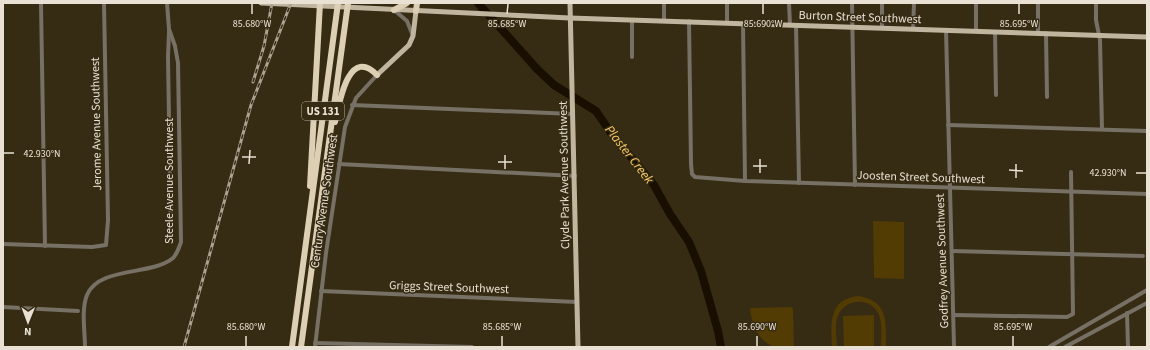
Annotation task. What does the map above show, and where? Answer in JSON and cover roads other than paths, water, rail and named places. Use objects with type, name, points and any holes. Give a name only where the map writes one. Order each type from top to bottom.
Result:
[{"type":"highway","name":"US 131","points":[[292,347],[338,3]]},
{"type":"highway","name":"US 131","points":[[301,347],[348,3]]},
{"type":"highway","points":[[394,10],[407,3]]},
{"type":"highway","points":[[416,11],[417,3]]},
{"type":"highway","points":[[309,219],[320,4]]},
{"type":"highway","points":[[327,152],[347,78],[355,70],[363,67],[372,70],[377,74]]},
{"type":"main road","name":"Burton Street Southwest","points":[[261,3],[308,5],[320,4],[354,8],[494,13],[570,18],[1147,37]]},
{"type":"main road","name":"Clyde Park Avenue Southwest","points":[[570,3],[578,347]]},
{"type":"main road","name":"Century Avenue Southwest","points":[[377,74],[407,48],[413,36],[416,11]]},
{"type":"street","points":[[3,244],[45,246],[41,3]]},
{"type":"street","name":"Jerome Avenue Southwest","points":[[45,246],[106,245],[108,220],[104,3]]},
{"type":"street","name":"Steele Avenue Southwest","points":[[85,347],[85,304],[91,288],[105,280],[169,261],[178,251],[181,242],[178,63],[175,46],[169,29],[167,3]]},
{"type":"street","points":[[664,3],[664,20]]},
{"type":"street","points":[[727,3],[727,23]]},
{"type":"street","points":[[790,3],[790,25]]},
{"type":"street","points":[[852,3],[855,185]]},
{"type":"street","points":[[882,3],[882,28]]},
{"type":"street","points":[[913,29],[914,3]]},
{"type":"street","points":[[976,3],[976,31]]},
{"type":"street","points":[[1038,3],[1038,33]]},
{"type":"street","points":[[1096,3],[1102,129]]},
{"type":"street","points":[[394,10],[407,21],[413,36]]},
{"type":"street","points":[[632,20],[632,57]]},
{"type":"street","name":"Joosten Street Southwest","points":[[689,21],[691,164],[692,174],[695,177],[798,183],[1147,194]]},
{"type":"street","points":[[743,23],[745,181]]},
{"type":"street","points":[[796,25],[798,183]]},
{"type":"street","points":[[169,29],[168,57],[171,242]]},
{"type":"street","name":"Godfrey Avenue Southwest","points":[[946,30],[954,347]]},
{"type":"street","points":[[995,32],[996,95]]},
{"type":"street","points":[[1046,33],[1047,97]]},
{"type":"street","name":"Century Avenue Southwest","points":[[315,345],[338,164],[345,126],[352,105],[366,85],[377,74]]},
{"type":"street","points":[[352,105],[573,111]]},
{"type":"street","points":[[948,125],[1147,131]]},
{"type":"street","points":[[338,164],[575,176]]},
{"type":"street","points":[[954,315],[1071,316],[1074,309],[1071,172]]},
{"type":"street","points":[[952,251],[1144,256]]},
{"type":"street","points":[[1048,347],[1147,290]]},
{"type":"street","name":"Griggs Street Southwest","points":[[321,291],[577,302]]},
{"type":"street","points":[[1065,347],[1147,303]]},
{"type":"street","points":[[3,307],[78,311]]},
{"type":"street","points":[[1127,314],[1128,347]]},
{"type":"street","points":[[1078,340],[1078,346]]},
{"type":"street","points":[[315,345],[472,347]]},
{"type":"waterway","name":"Plaster Creek","points":[[478,3],[537,69],[554,85],[596,111],[611,133],[654,185],[670,214],[689,242],[701,271],[721,347]]},
{"type":"railway","points":[[253,82],[264,46],[272,3]]},
{"type":"railway","points":[[184,347],[251,105],[291,3]]}]
